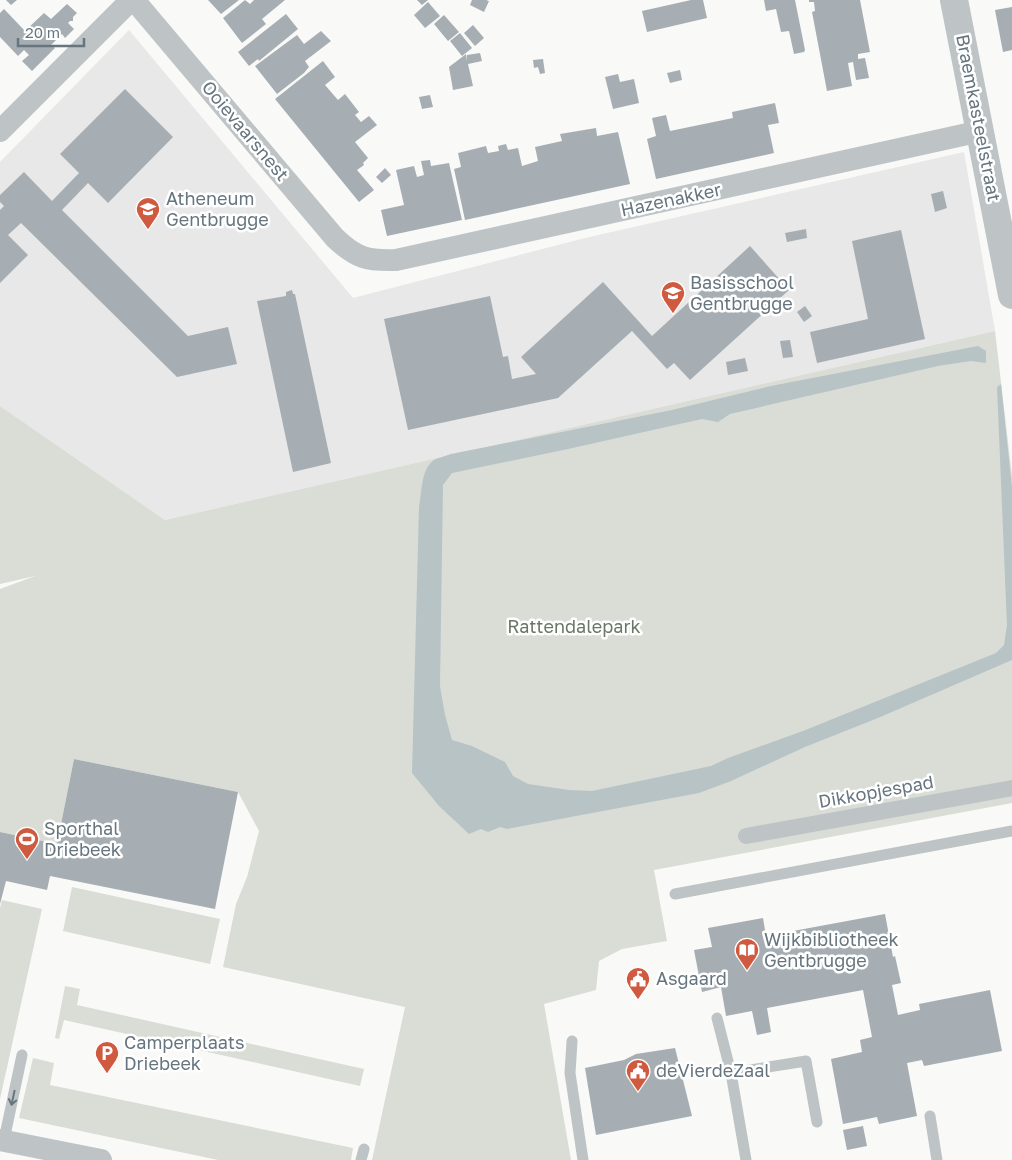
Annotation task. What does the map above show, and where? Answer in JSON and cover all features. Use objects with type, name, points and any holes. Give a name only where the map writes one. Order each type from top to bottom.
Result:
[{"type":"street","name":"Ooievaarsnest","points":[[0,131],[133,0],[335,238],[347,250],[361,257]]},
{"type":"street","name":"Braemkasteelstraat","points":[[954,0],[1012,295]]},
{"type":"street","name":"Hazenakker","points":[[361,257],[376,260],[396,260],[981,131]]},
{"type":"street","name":"Dikkopjespad","points":[[746,836],[1012,788]]},
{"type":"street","points":[[2,1140],[101,1160]]},
{"type":"lane","points":[[675,894],[1012,831]]},
{"type":"lane","points":[[717,1018],[731,1073],[746,1160]]},
{"type":"lane","points":[[572,1041],[570,1073],[583,1160]]},
{"type":"lane","points":[[2,1140],[22,1055]]},
{"type":"lane","points":[[731,1073],[806,1061],[817,1122]]},
{"type":"lane","points":[[930,1116],[937,1160]]},
{"type":"shaded area","points":[[129,30],[353,298],[585,238],[964,152],[995,331],[165,520],[0,406],[0,162]]},
{"type":"shaded area","points":[[978,346],[986,351],[986,363],[971,361],[938,366],[730,414],[718,422],[702,419],[452,473],[443,485],[440,686],[452,740],[472,746],[505,762],[513,776],[528,784],[569,790],[592,791],[711,766],[996,653],[1004,645],[1007,625],[997,387],[1001,384],[1012,488],[1012,660],[699,793],[507,829],[500,827],[488,832],[481,829],[469,834],[439,806],[412,773],[419,507],[423,480],[427,467],[431,462],[451,454],[672,410],[771,386]]},
{"type":"green space","name":"Rattendalepark","points":[[995,331],[1012,476],[1012,803],[654,870],[667,941],[622,949],[599,961],[596,990],[544,1004],[571,1160],[372,1160],[405,1007],[223,967],[236,904],[247,877],[259,831],[238,792],[74,759],[57,844],[0,832],[0,589],[35,576],[0,584],[0,406],[165,520]]},
{"type":"green space","points":[[72,887],[220,919],[210,964],[63,931]]},
{"type":"green space","points":[[2,900],[42,909],[0,1099],[0,908]]},
{"type":"green space","points":[[65,986],[80,989],[77,1005],[364,1069],[360,1086],[64,1020],[59,1039],[55,1038]]},
{"type":"green space","points":[[33,1058],[54,1063],[50,1085],[353,1148],[351,1160],[218,1160],[19,1118]]},
{"type":"building","points":[[6,0],[17,0],[11,5]]},
{"type":"building","points":[[208,0],[239,0],[221,14]]},
{"type":"building","points":[[245,0],[250,4],[254,0],[285,0],[262,19],[266,24],[242,43],[223,18]]},
{"type":"building","points":[[417,0],[428,0],[422,5]]},
{"type":"building","points":[[472,0],[489,1],[484,12],[470,5]]},
{"type":"building","points":[[691,0],[703,0],[707,18],[647,32],[642,11]]},
{"type":"building","points":[[764,0],[795,0],[804,52],[794,54],[789,31],[781,32],[776,9],[766,11]]},
{"type":"building","points":[[809,0],[860,0],[870,52],[858,54],[858,59],[865,58],[869,78],[856,80],[853,62],[848,63],[852,86],[827,91],[812,12],[815,11],[814,2],[809,2]]},
{"type":"building","points":[[428,2],[440,16],[425,28],[414,15]]},
{"type":"building","points":[[67,4],[77,13],[73,17],[73,21],[68,23],[74,29],[65,38],[62,34],[51,45],[55,48],[32,71],[22,61],[29,55],[24,50],[18,56],[0,37],[0,13],[4,9],[25,31],[44,13],[51,19]]},
{"type":"building","points":[[1012,7],[1012,50],[1003,52],[995,10]]},
{"type":"building","points":[[286,14],[298,29],[259,61],[258,59],[249,66],[238,52]]},
{"type":"building","points":[[444,15],[459,32],[448,41],[434,24]]},
{"type":"building","points":[[473,25],[484,38],[475,46],[464,33]]},
{"type":"building","points":[[321,31],[331,41],[305,61],[309,67],[304,73],[277,94],[255,66],[297,35],[304,44]]},
{"type":"building","points":[[460,33],[472,48],[462,56],[450,41]]},
{"type":"building","points":[[480,53],[482,61],[468,64],[473,86],[453,90],[449,67],[466,54],[467,61],[467,55]]},
{"type":"building","points":[[543,59],[545,73],[540,74],[538,67],[534,68],[533,60]]},
{"type":"building","points":[[323,61],[335,77],[325,85],[338,100],[345,94],[359,112],[355,115],[361,122],[369,116],[377,125],[355,142],[368,158],[363,163],[364,165],[357,170],[374,190],[359,202],[275,99]]},
{"type":"building","points":[[680,70],[682,80],[670,83],[667,73]]},
{"type":"building","points":[[618,74],[620,82],[634,79],[639,103],[613,109],[605,77]]},
{"type":"building","points":[[125,89],[173,137],[108,203],[88,183],[62,210],[188,336],[228,327],[237,364],[177,377],[21,223],[8,235],[28,255],[0,283],[0,210],[4,206],[0,202],[0,195],[24,172],[52,201],[79,173],[60,154]]},
{"type":"building","points":[[430,95],[433,107],[422,109],[419,97]]},
{"type":"building","points":[[775,103],[779,123],[768,125],[774,153],[656,179],[647,139],[656,136],[652,118],[666,115],[670,131],[733,118],[732,112]]},
{"type":"building","points":[[596,128],[597,136],[618,132],[630,184],[465,220],[454,169],[461,167],[458,153],[486,146],[488,153],[499,151],[498,146],[506,144],[508,150],[518,148],[522,166],[538,161],[535,147],[562,141],[560,134]]},
{"type":"building","points":[[430,160],[431,166],[449,163],[462,220],[387,236],[381,210],[404,205],[396,170],[414,166],[417,177],[424,175],[421,161]]},
{"type":"building","points":[[385,168],[391,175],[382,183],[376,177]]},
{"type":"building","points":[[943,191],[947,208],[935,212],[931,194]]},
{"type":"building","points":[[806,229],[807,238],[787,242],[785,233]]},
{"type":"building","points":[[901,230],[925,339],[817,363],[810,332],[868,319],[852,241]]},
{"type":"building","points":[[750,246],[789,290],[690,380],[674,363],[667,369],[632,331],[558,398],[408,430],[384,319],[490,296],[503,357],[508,356],[512,379],[536,374],[521,357],[603,282],[652,336]]},
{"type":"building","points":[[292,290],[293,294],[295,294],[331,463],[293,472],[257,301],[286,296],[286,292]]},
{"type":"building","points":[[805,306],[812,316],[804,322],[797,312]]},
{"type":"building","points":[[790,340],[793,357],[783,358],[780,341]]},
{"type":"building","points":[[745,358],[748,371],[728,375],[726,362]]},
{"type":"building","points":[[74,759],[238,792],[215,909],[50,876],[47,890],[6,881],[0,904],[0,832],[57,844]]},
{"type":"building","points":[[885,914],[893,957],[895,956],[901,983],[892,985],[898,1015],[920,1010],[919,1004],[990,990],[1002,1051],[924,1066],[922,1060],[907,1063],[917,1116],[879,1124],[877,1117],[843,1124],[831,1059],[862,1052],[860,1040],[872,1037],[863,990],[767,1008],[771,1032],[757,1035],[752,1011],[726,1016],[721,987],[702,992],[694,950],[712,947],[708,928],[763,918],[766,936]]},
{"type":"building","name":"deVierdeZaal","points":[[675,1048],[692,1116],[596,1135],[585,1068],[624,1060],[636,1054]]},
{"type":"building","points":[[863,1126],[867,1146],[847,1150],[843,1130]]},
{"type":"place","name":"Atheneum Gentbrugge","points":[[148,230]]},
{"type":"place","name":"Basisschool Gentbrugge","points":[[673,314]]},
{"type":"place","name":"Sporthal Driebeek","points":[[27,860]]},
{"type":"place","name":"Wijkbibliotheek Gentbrugge","points":[[747,971]]},
{"type":"place","name":"Asgaard","points":[[638,1000]]},
{"type":"place","name":"Camperplaats Driebeek","points":[[107,1074]]},
{"type":"place","name":"deVierdeZaal","points":[[638,1092]]}]
